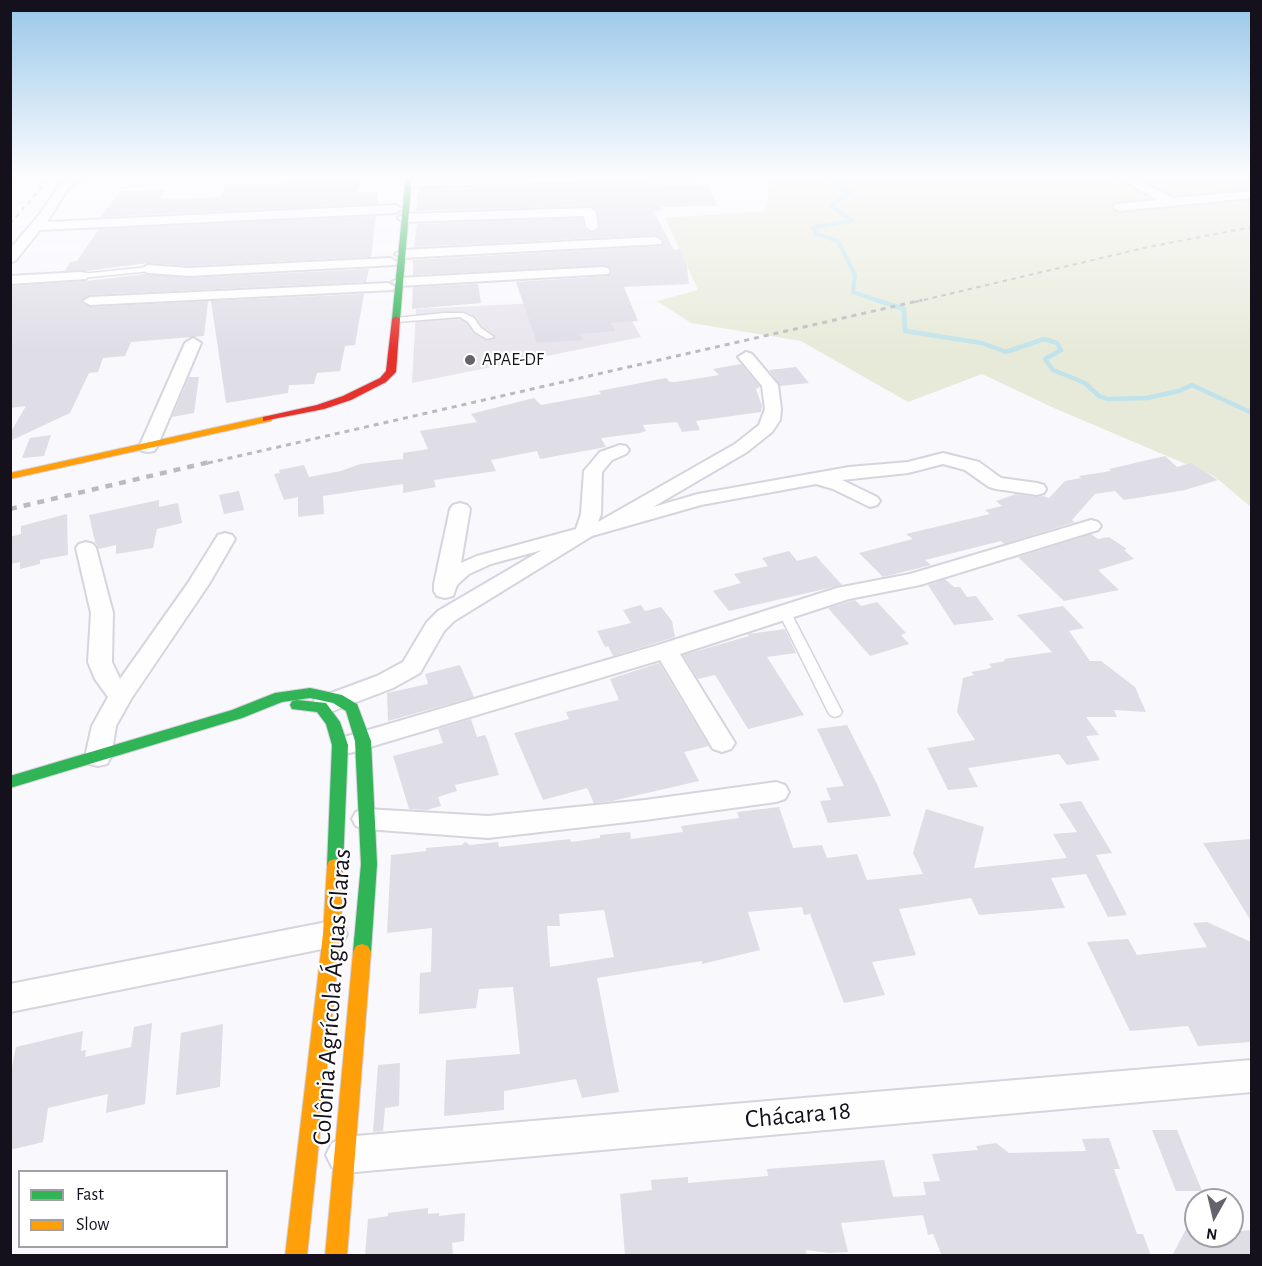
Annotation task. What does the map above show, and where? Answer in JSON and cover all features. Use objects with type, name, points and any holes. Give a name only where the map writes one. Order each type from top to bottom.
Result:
[{"type":"street","points":[[10,258],[29,234]]},
{"type":"street","points":[[362,391],[378,372],[393,285],[398,234]]},
{"type":"street","points":[[148,269],[209,272],[656,241]]},
{"type":"street","points":[[90,300],[393,285],[603,271]]},
{"type":"street","points":[[10,280],[81,276]]},
{"type":"street","points":[[10,476],[148,447],[326,405],[383,381],[391,372],[396,320],[393,285]]},
{"type":"street","points":[[148,447],[194,343]]},
{"type":"street","points":[[329,703],[385,682],[412,666],[435,627],[446,616],[594,530],[716,464],[766,428],[771,420],[770,385],[746,357]]},
{"type":"street","points":[[594,530],[590,524],[593,471],[606,456],[620,450]]},
{"type":"street","points":[[445,584],[462,570],[484,560],[523,548],[698,500],[849,473],[908,467],[943,458],[972,466],[996,483],[1037,489]]},
{"type":"street","points":[[816,479],[840,485],[870,501]]},
{"type":"street","points":[[446,616],[445,584],[460,509]]},
{"type":"street","points":[[352,743],[666,650],[845,593],[913,580],[1091,526]]},
{"type":"street","points":[[98,757],[104,726],[120,696],[198,584],[225,539]]},
{"type":"street","points":[[86,548],[102,613],[100,662],[106,679],[120,696]]},
{"type":"street","points":[[666,650],[722,743]]},
{"type":"street","points":[[10,783],[237,714],[266,701],[294,694],[310,693],[329,703],[352,708],[352,743]]},
{"type":"street","points":[[329,703],[333,722],[352,743]]},
{"type":"street","name":"Colônia Agrícola Águas Claras","points":[[336,1256],[369,864],[366,819],[352,743]]},
{"type":"street","name":"Colônia Agrícola Águas Claras","points":[[296,1256],[352,743]]},
{"type":"street","points":[[366,819],[488,827],[645,810],[776,792]]},
{"type":"street","points":[[10,998],[332,934]]},
{"type":"street","name":"Chácara 18","points":[[344,1155],[1251,1076]]},
{"type":"lane","points":[[81,276],[148,269]]},
{"type":"lane","points":[[396,320],[461,315],[471,320],[478,330],[490,337]]},
{"type":"lane","points":[[785,613],[835,712]]},
{"type":"shaded area","name":"APAE-DF","points":[[619,299],[641,337],[412,383],[416,309]]},
{"type":"green space","points":[[672,234],[1251,234],[1251,507],[1214,476],[1054,408],[982,374],[908,402],[801,341],[691,323],[657,301],[698,290]]},
{"type":"building","points":[[96,234],[374,234],[371,257],[189,266],[148,263],[87,271],[65,271],[70,262],[77,261]]},
{"type":"building","points":[[416,234],[666,234],[674,250],[680,249],[687,267],[689,284],[624,287],[638,321],[611,323],[615,331],[579,334],[583,340],[537,343],[516,282],[608,276],[612,272],[608,266],[413,275],[413,260],[661,246],[664,242],[656,235],[414,247]]},
{"type":"building","points":[[369,269],[366,282],[89,295],[81,302],[90,307],[208,301],[204,336],[131,342],[125,356],[103,358],[98,372],[89,373],[70,413],[10,441],[10,433],[26,406],[10,408],[10,286],[145,274],[189,278]]},
{"type":"building","points":[[478,284],[481,303],[412,309],[413,287]]},
{"type":"building","points":[[364,294],[355,345],[345,346],[340,371],[317,373],[314,384],[289,385],[288,393],[226,403],[211,301]]},
{"type":"building","points":[[741,364],[760,387],[756,389],[762,406],[761,412],[696,421],[700,430],[682,432],[677,422],[643,425],[646,431],[640,433],[601,438],[606,447],[540,459],[537,451],[491,460],[496,471],[434,480],[436,487],[403,493],[403,484],[323,496],[324,514],[298,517],[298,497],[284,500],[274,474],[280,473],[279,470],[304,465],[309,477],[341,471],[360,464],[403,459],[403,453],[428,449],[420,431],[477,422],[471,414],[534,398],[541,405],[601,394],[599,391],[666,378],[670,382],[676,382],[719,375],[713,369]]},
{"type":"building","points":[[796,367],[809,383],[780,386],[769,370]]},
{"type":"building","points":[[189,377],[199,377],[194,413],[172,417]]},
{"type":"building","points":[[51,435],[44,456],[22,458],[30,438]]},
{"type":"building","points":[[1165,456],[1177,467],[1191,463],[1218,480],[1185,490],[1124,500],[1115,491],[1095,494],[1072,520],[1075,522],[1004,544],[1001,541],[925,560],[931,565],[883,577],[859,553],[913,539],[906,534],[990,514],[985,510],[1002,506],[996,501],[1016,494],[1049,498],[1065,481]]},
{"type":"building","points":[[239,491],[244,510],[224,514],[219,495]]},
{"type":"building","points":[[159,500],[159,507],[178,503],[182,523],[157,529],[153,548],[116,554],[116,545],[99,549],[95,542],[89,515]]},
{"type":"building","points":[[67,514],[68,555],[40,560],[40,564],[20,569],[20,562],[10,564],[10,537],[21,534],[21,526]]},
{"type":"building","points":[[1091,534],[1098,539],[1109,537],[1127,549],[1124,550],[1134,559],[1098,570],[1119,590],[1064,601],[1018,557]]},
{"type":"building","points":[[789,551],[797,561],[816,556],[842,585],[729,611],[713,591],[741,583],[734,574],[768,566],[762,558]]},
{"type":"building","points":[[945,579],[954,587],[960,587],[967,597],[976,596],[994,620],[954,625],[928,585]]},
{"type":"building","points":[[855,600],[861,606],[877,602],[906,633],[901,635],[909,644],[870,656],[828,608]]},
{"type":"building","points":[[641,605],[645,611],[661,607],[672,621],[675,637],[613,656],[608,646],[605,647],[597,631],[631,623],[623,610]]},
{"type":"building","points":[[1063,606],[1084,628],[1069,631],[1090,661],[1101,661],[1135,687],[1146,712],[1114,710],[1117,717],[1086,717],[1099,735],[1086,736],[1100,760],[1067,765],[1059,754],[968,768],[978,787],[948,790],[927,748],[975,740],[957,712],[963,678],[974,675],[971,672],[992,667],[989,664],[1005,661],[1004,659],[1052,652],[1017,615]]},
{"type":"building","points":[[785,629],[796,653],[767,657],[804,715],[748,729],[715,675],[698,679],[683,655],[749,636],[748,634]]},
{"type":"building","points":[[659,663],[709,746],[684,752],[699,781],[612,801],[594,803],[587,788],[543,800],[514,733],[569,719],[566,712],[619,700],[610,679]]},
{"type":"building","points":[[460,665],[474,697],[388,721],[387,693],[428,684],[425,674]]},
{"type":"building","points":[[471,719],[477,737],[485,735],[487,739],[499,775],[455,785],[457,791],[438,797],[441,806],[426,810],[409,809],[393,756],[443,743],[438,729]]},
{"type":"building","points":[[847,725],[891,816],[828,823],[820,801],[831,800],[826,788],[844,786],[817,729]]},
{"type":"building","points":[[1081,801],[1112,853],[1096,855],[1127,915],[1108,917],[1086,874],[1051,878],[1065,908],[979,915],[971,898],[899,909],[916,955],[872,962],[885,995],[844,1003],[810,914],[804,915],[802,907],[748,912],[760,950],[702,964],[702,961],[597,978],[619,1092],[582,1098],[576,1079],[504,1091],[504,1110],[444,1116],[446,1060],[520,1054],[513,987],[479,989],[476,1008],[419,1014],[420,973],[431,972],[432,928],[387,933],[391,855],[426,851],[426,848],[462,845],[465,842],[470,845],[498,842],[499,847],[570,839],[571,842],[600,838],[600,835],[630,832],[631,839],[683,832],[681,826],[739,818],[737,812],[779,807],[793,848],[822,845],[827,858],[857,854],[867,880],[923,874],[913,853],[926,809],[984,827],[974,868],[1067,858],[1053,834],[1077,832],[1059,804]],"holes":[[[604,910],[614,957],[550,967],[547,926],[560,926],[559,914]]]},
{"type":"building","points":[[1251,839],[1251,921],[1203,843]]},
{"type":"building","points":[[1207,922],[1251,942],[1251,1042],[1198,1046],[1188,1026],[1130,1031],[1087,942],[1128,939],[1137,955],[1207,947],[1193,923]]},
{"type":"building","points":[[152,1023],[145,1104],[106,1113],[108,1094],[48,1108],[43,1142],[10,1150],[10,1076],[16,1047],[83,1031],[81,1051],[86,1050],[85,1057],[131,1047],[134,1027]]},
{"type":"building","points":[[223,1024],[220,1087],[176,1095],[181,1033]]},
{"type":"building","points":[[400,1063],[399,1106],[385,1108],[383,1131],[373,1132],[378,1065]]},
{"type":"building","points":[[1152,1130],[1177,1130],[1201,1188],[1184,1188],[1184,1191],[1176,1191]]},
{"type":"building","points":[[1109,1138],[1120,1169],[1114,1169],[1137,1234],[1143,1234],[1151,1256],[942,1256],[933,1234],[928,1235],[923,1215],[841,1223],[848,1252],[829,1253],[806,1250],[807,1256],[625,1256],[620,1194],[652,1190],[651,1180],[688,1177],[688,1183],[768,1176],[767,1169],[884,1160],[893,1197],[926,1195],[923,1182],[940,1181],[932,1154],[978,1150],[976,1146],[996,1143],[1009,1153],[1086,1151],[1082,1139]]},
{"type":"building","points":[[428,1208],[428,1214],[439,1213],[439,1216],[465,1213],[464,1241],[452,1243],[453,1256],[365,1256],[368,1219],[388,1216],[388,1213]]},
{"type":"building","points":[[1251,1230],[1251,1256],[1172,1256],[1184,1233],[1184,1248],[1244,1248],[1244,1231]]},
{"type":"waterway","points":[[816,234],[838,241],[855,275],[853,292],[882,302]]},
{"type":"waterway","points":[[877,300],[904,309],[905,331],[982,343],[1006,352],[1044,339],[1057,343],[1061,350],[1045,359],[1053,370],[1085,383],[1099,396],[1108,399],[1147,398],[1179,391],[1192,385],[1252,413]]},
{"type":"railway","points":[[915,302],[1148,247],[1215,234]]},
{"type":"railway","points":[[208,463],[922,300]]},
{"type":"railway","points":[[10,509],[214,461]]},
{"type":"traffic: fast","points":[[396,319],[404,234]]},
{"type":"traffic: fast","points":[[10,782],[237,714],[280,697],[310,693],[337,699],[352,708],[363,741],[369,864],[362,952]]},
{"type":"traffic: fast","points":[[297,705],[321,707],[333,722],[340,745],[335,866]]},
{"type":"traffic: slow","points":[[10,476],[267,419]]},
{"type":"traffic: slow","points":[[296,1256],[332,934],[335,866]]},
{"type":"traffic: slow","points":[[336,1256],[362,952]]},
{"type":"traffic: jam","points":[[267,419],[320,407],[347,398],[383,380],[391,372],[396,319]]},
{"type":"place","name":"APAE-DF","points":[[470,360]]}]
